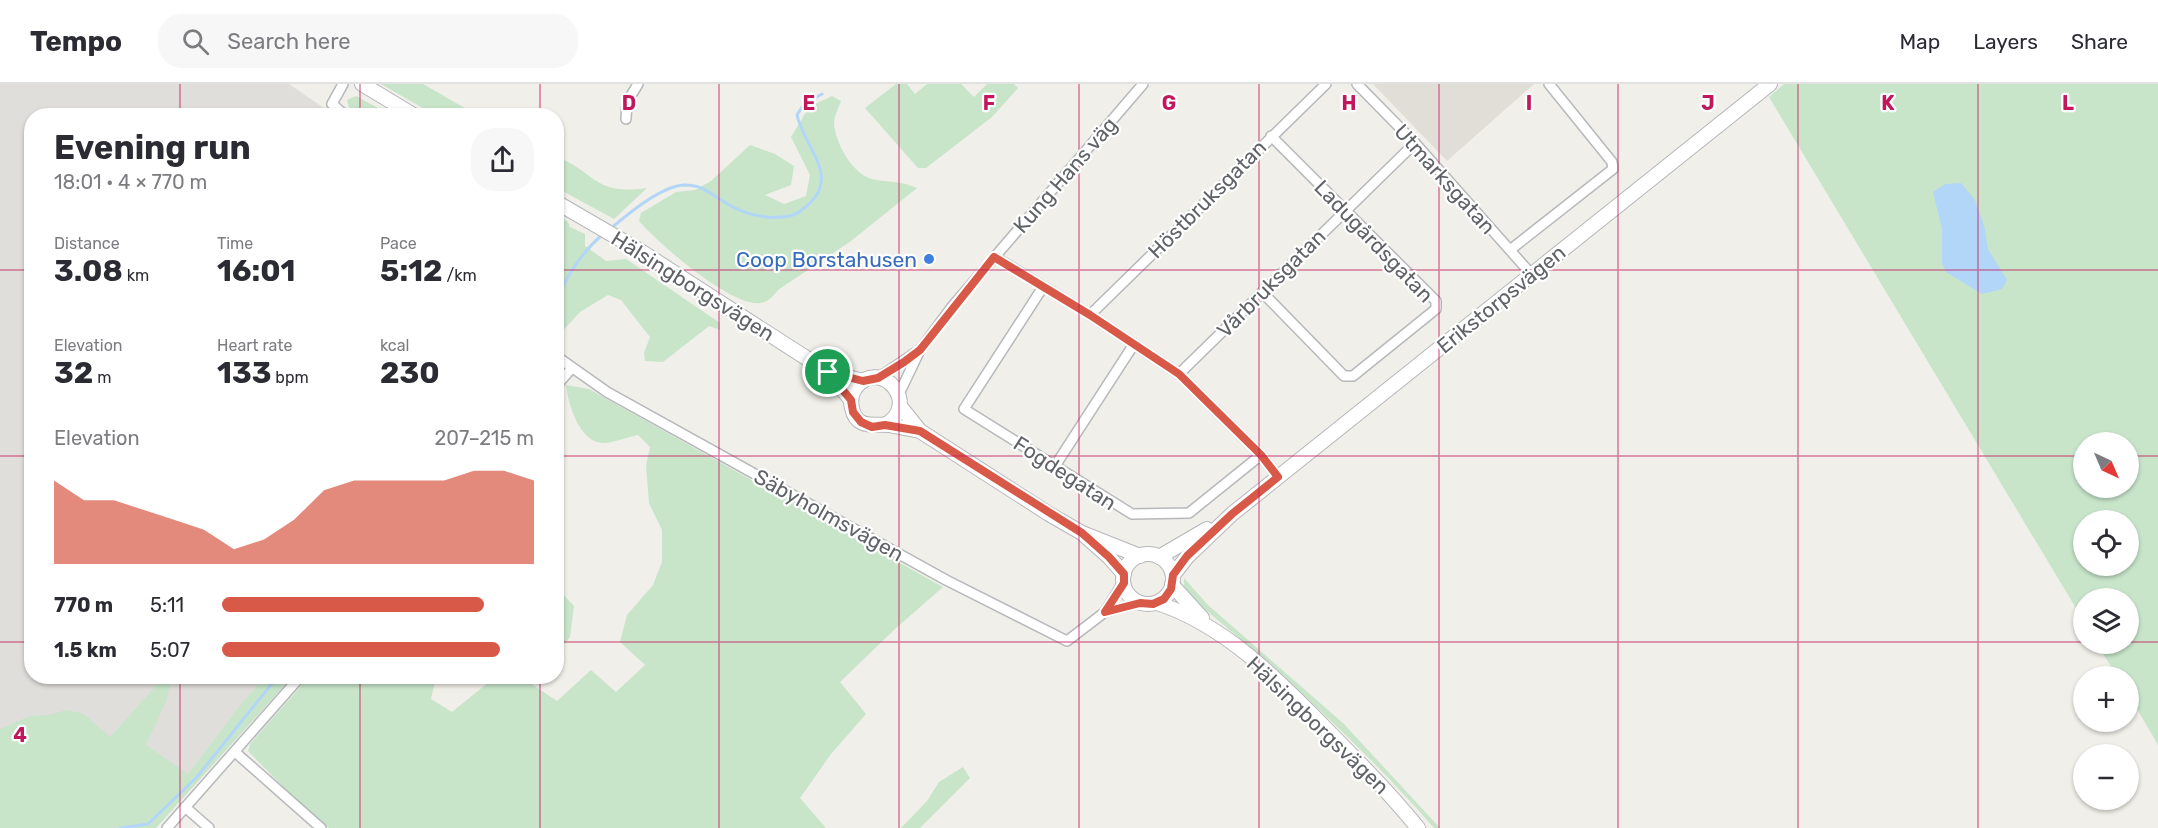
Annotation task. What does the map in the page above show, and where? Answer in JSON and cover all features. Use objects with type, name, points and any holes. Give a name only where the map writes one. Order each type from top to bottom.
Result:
[{"type":"main road","points":[[362,84],[402,108]]},
{"type":"main road","name":"Erikstorpsvägen","points":[[1173,580],[1187,556],[1232,514],[1770,84]]},
{"type":"main road","name":"Hälsingborgsvägen","points":[[564,207],[642,252],[828,372],[851,400]]},
{"type":"main road","name":"Hälsingborgsvägen","points":[[828,372],[863,381]]},
{"type":"main road","points":[[920,431],[899,400],[891,383],[878,378],[863,381],[855,389],[851,400],[853,412],[861,422],[872,427],[885,425],[920,431],[1082,533],[1109,557],[1124,579],[1127,593],[1140,603],[1157,603],[1167,596],[1173,580],[1168,564],[1159,557],[1140,556],[1082,533]]},
{"type":"main road","points":[[885,425],[895,417],[899,400]]},
{"type":"main road","name":"Erikstorpsvägen","points":[[1159,557],[1232,514]]},
{"type":"main road","points":[[1124,579],[1130,563],[1140,556]]},
{"type":"main road","name":"Hälsingborgsvägen","points":[[1173,580],[1212,628],[1276,681],[1317,719],[1418,828]]},
{"type":"main road","name":"Hälsingborgsvägen","points":[[1157,603],[1212,628]]},
{"type":"street","points":[[337,108],[332,104],[343,84]]},
{"type":"street","points":[[626,119],[627,102],[638,84]]},
{"type":"street","name":"Kung Hans väg","points":[[899,400],[920,350],[994,257],[1143,84]]},
{"type":"street","name":"Höstbruksgatan","points":[[1090,315],[1326,84]]},
{"type":"street","name":"Utmarksgatan","points":[[1357,84],[1415,143],[1532,275]]},
{"type":"street","points":[[1510,250],[1613,169],[1612,162],[1549,84]]},
{"type":"street","name":"Ladugårdsgatan","points":[[1262,292],[1344,376],[1353,376],[1436,309],[1436,301],[1271,136]]},
{"type":"street","name":"Vårbruksgatan","points":[[1179,374],[1415,143]]},
{"type":"street","points":[[994,257],[1090,315],[1179,374],[1261,455],[1278,477]]},
{"type":"street","name":"Fogdegatan","points":[[1043,287],[964,409],[1132,514],[1189,513],[1261,455]]},
{"type":"street","points":[[1055,466],[1134,344]]},
{"type":"street","name":"Kung Hans väg","points":[[878,378],[920,350]]},
{"type":"street","name":"Säbyholmsvägen","points":[[564,363],[607,392],[794,496],[946,580],[1067,641],[1105,612],[1124,579]]},
{"type":"street","points":[[564,377],[571,369]]},
{"type":"street","name":"Säbyholmsvägen","points":[[1105,612],[1140,603]]},
{"type":"street","points":[[167,828],[294,684]]},
{"type":"street","points":[[235,752],[321,828]]},
{"type":"street","points":[[185,807],[209,828]]},
{"type":"shaded area","points":[[0,84],[289,84],[324,108],[24,108],[24,684],[284,684],[182,799],[0,733]]},
{"type":"shaded area","points":[[1373,84],[1534,84],[1447,161]]},
{"type":"green space","points":[[381,84],[423,84],[465,108],[423,108]]},
{"type":"green space","points":[[896,84],[907,84],[915,94],[927,84],[961,84],[974,97],[987,84],[1014,84],[1018,88],[992,117],[926,168],[918,168],[865,108]]},
{"type":"green space","points":[[1784,84],[2158,84],[2158,745],[2139,712],[2139,666],[2111,666],[2103,654],[2139,654],[2139,588],[2073,588],[2073,603],[1769,97]]},
{"type":"green space","points":[[356,96],[378,108],[351,108],[347,100]]},
{"type":"green space","points":[[832,96],[841,101],[834,120],[835,131],[841,148],[851,164],[872,179],[917,188],[851,241],[778,290],[768,300],[760,303],[747,302],[714,285],[678,258],[639,221],[641,213],[676,192],[695,190],[711,181],[750,145],[775,154],[794,166],[791,185],[765,195],[784,204],[806,196],[810,175],[791,137],[809,107]]},
{"type":"green space","points":[[564,160],[606,186],[630,190],[647,188],[614,219],[564,192]]},
{"type":"green space","points":[[564,219],[570,227],[585,234],[585,246],[606,261],[626,259],[720,323],[720,330],[709,326],[663,362],[645,361],[644,353],[650,337],[621,300],[608,295],[580,312],[564,329]]},
{"type":"green space","points":[[566,385],[589,389],[943,587],[840,682],[866,714],[831,754],[800,798],[826,828],[329,828],[291,795],[248,751],[250,744],[303,684],[434,684],[431,699],[452,712],[486,684],[532,684],[557,701],[591,670],[616,692],[645,665],[620,642],[627,615],[653,585],[662,562],[662,530],[649,503],[646,466],[650,447],[638,435],[613,442],[596,442],[582,431],[569,402]]},
{"type":"green space","points":[[1184,578],[1208,605],[1344,724],[1440,828],[1434,828],[1345,734],[1314,705],[1184,592]]},
{"type":"green space","points":[[564,595],[574,606],[570,637],[564,644]]},
{"type":"green space","points":[[170,684],[167,699],[146,745],[188,774],[259,684],[286,684],[156,828],[0,828],[0,729],[30,716],[48,715],[67,710],[84,714],[110,737],[156,686]]},
{"type":"green space","points":[[963,767],[970,778],[920,828],[901,828],[927,801],[939,782]]},
{"type":"water","points":[[1961,183],[1975,200],[1984,225],[1988,249],[2007,280],[2002,289],[1982,294],[1946,272],[1942,263],[1942,229],[1933,192],[1945,184]]},
{"type":"waterway","points":[[610,229],[635,209],[665,190],[684,185],[700,188],[735,208],[758,216],[782,217],[798,213],[817,195],[821,175],[820,167],[797,115],[804,104],[822,94]]},
{"type":"waterway","points":[[564,284],[588,249],[602,235]]},
{"type":"waterway","points":[[121,828],[148,824],[197,777],[272,684]]},
{"type":"place","name":"Coop Borstahusen","points":[[929,259]]},
{"type":"route","points":[[994,257],[1090,315],[1179,374],[1261,455],[1278,477],[1232,514],[1187,556],[1173,575],[1171,589],[1164,599],[1153,604],[1140,603],[1105,612],[1124,583],[1124,574],[1082,533],[920,431],[885,425],[872,427],[861,422],[853,412],[851,400],[828,372],[863,381],[878,378],[904,362],[920,350],[951,308],[994,257]]}]
